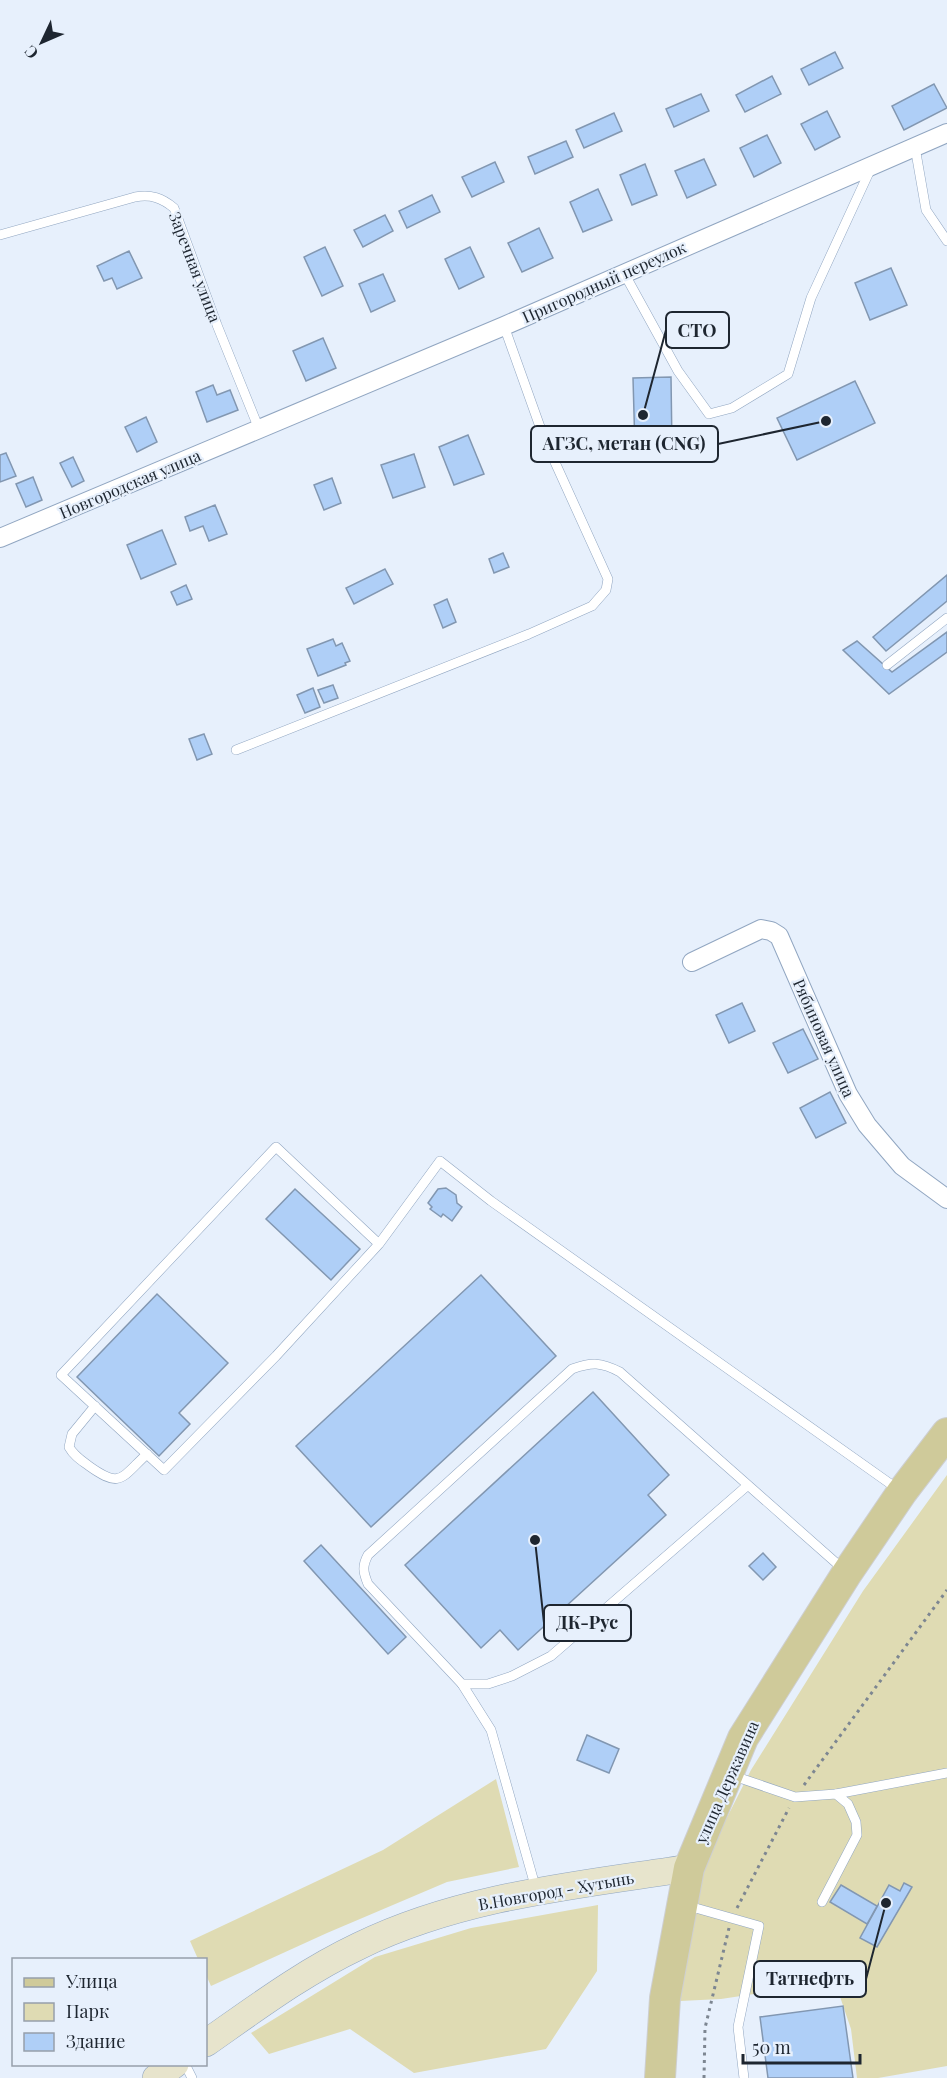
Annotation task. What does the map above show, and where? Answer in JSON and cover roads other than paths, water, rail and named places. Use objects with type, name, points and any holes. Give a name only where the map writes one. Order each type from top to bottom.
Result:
[{"type":"main road","name":"улица Державина","points":[[660,2078],[665,1998],[689,1868],[743,1738],[847,1573],[902,1492],[947,1433]]},
{"type":"street","name":"Пригородный переулок","points":[[259,429],[504,326],[947,133]]},
{"type":"street","name":"Новгородская улица","points":[[0,538],[259,429]]},
{"type":"street","name":"Рябиновая улица","points":[[692,962],[761,929],[771,931],[778,936],[848,1094],[867,1125],[902,1166],[947,1199]]},
{"type":"street","name":"В.Новгород - Хутынь","points":[[207,2042],[308,1972],[360,1945],[415,1922],[537,1891],[689,1868]]},
{"type":"lane","points":[[915,147],[926,210],[947,241]]},
{"type":"lane","points":[[624,273],[678,371],[709,414],[732,408],[780,381],[788,374],[811,298],[872,166]]},
{"type":"lane","name":"Заречная улица","points":[[0,235],[135,197],[149,195],[165,200],[174,208],[259,429]]},
{"type":"lane","points":[[236,750],[529,634],[592,606],[606,591],[608,579],[544,438],[504,326]]},
{"type":"lane","points":[[887,665],[947,618]]},
{"type":"lane","points":[[379,1244],[276,1147],[62,1375],[164,1470],[276,1356],[379,1244],[440,1161],[491,1201],[902,1492]]},
{"type":"lane","points":[[537,1891],[491,1730],[462,1684],[368,1584],[363,1565],[368,1555],[572,1369],[586,1364],[605,1365],[620,1372],[847,1573]]},
{"type":"lane","points":[[95,1406],[72,1434],[69,1447],[73,1454],[107,1479],[115,1480],[123,1477],[147,1454]]},
{"type":"lane","points":[[462,1684],[488,1684],[512,1676],[551,1656],[748,1485]]},
{"type":"lane","points":[[728,1774],[795,1797],[836,1794],[947,1773]]},
{"type":"lane","points":[[822,1902],[857,1835],[856,1822],[848,1804],[836,1794]]},
{"type":"lane","points":[[682,1904],[759,1926],[738,2027],[744,2078]]},
{"type":"lane","points":[[169,2072],[192,2078]]},
{"type":"place","name":"СТО","points":[[643,415]]},
{"type":"place","name":"АГЗС, метан (CNG)","points":[[826,421]]},
{"type":"place","name":"ДК-Рус","points":[[535,1540]]},
{"type":"place","name":"Татнефть","points":[[886,1903]]}]
